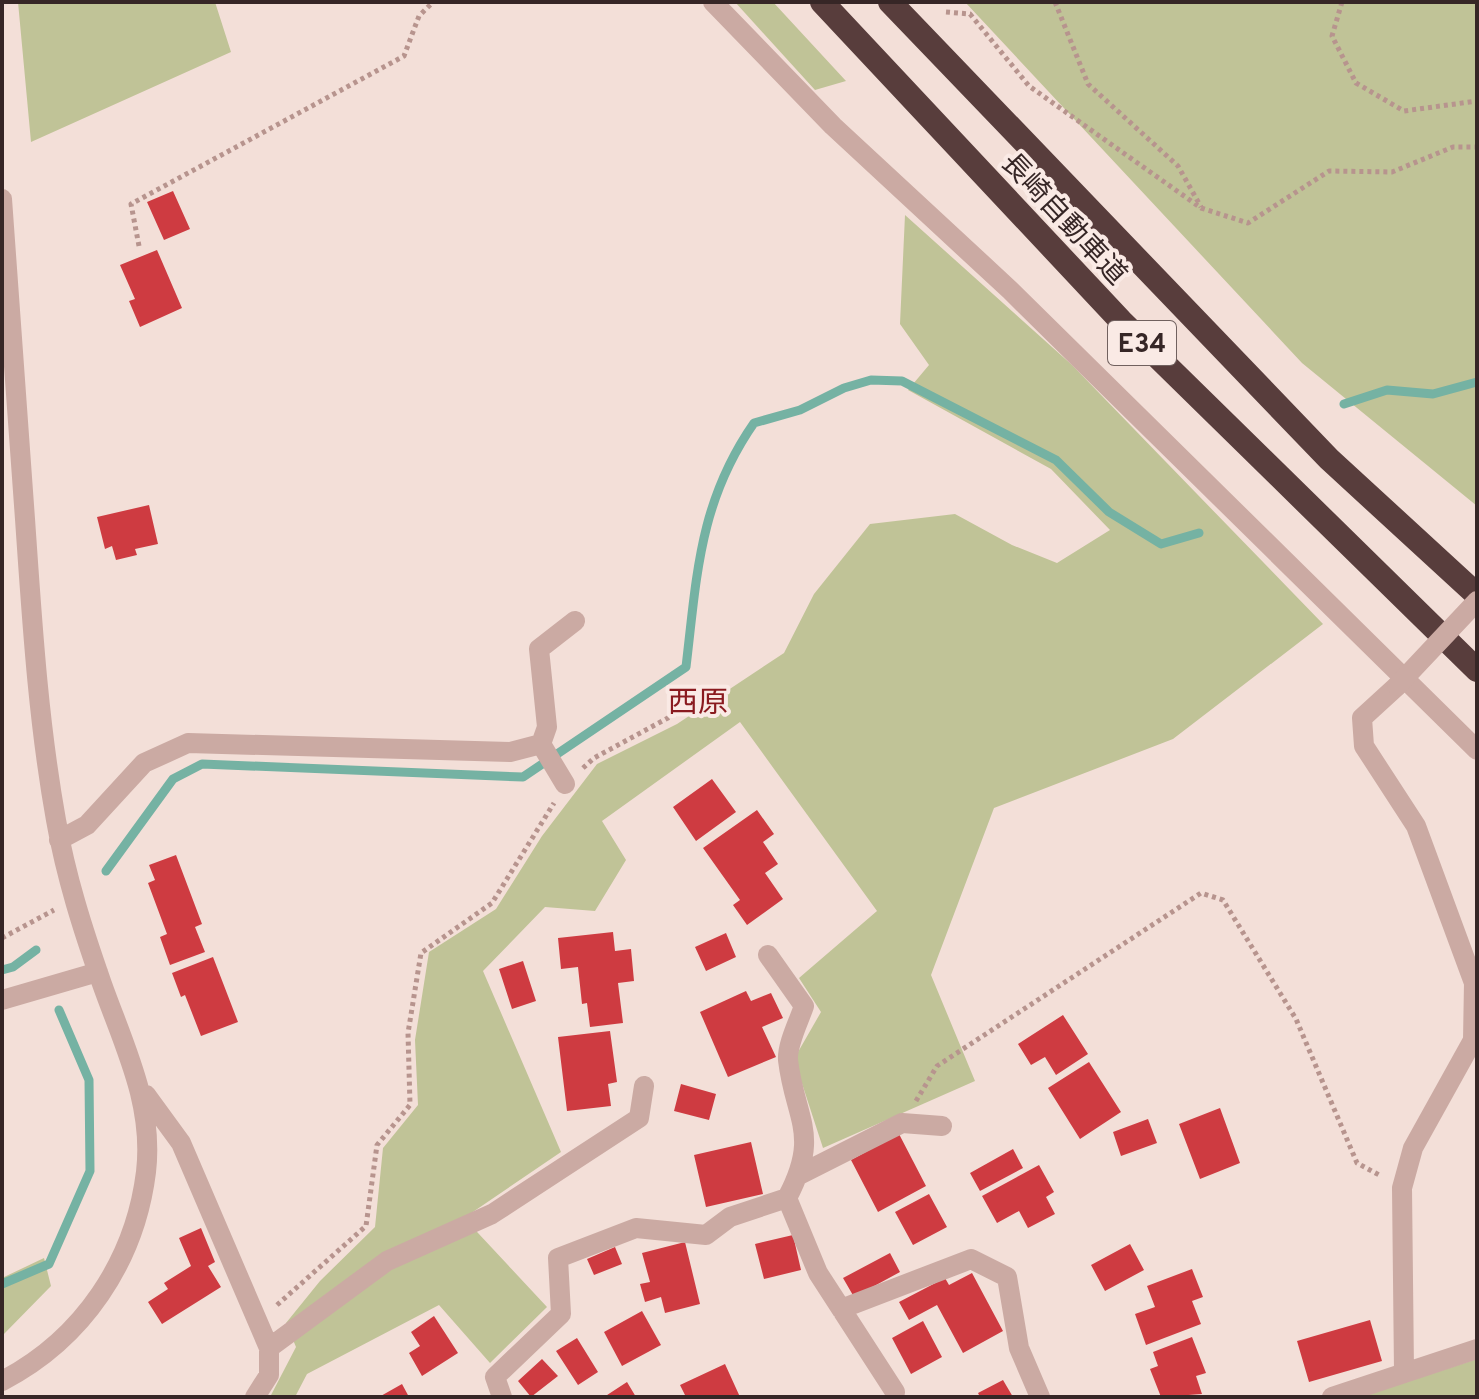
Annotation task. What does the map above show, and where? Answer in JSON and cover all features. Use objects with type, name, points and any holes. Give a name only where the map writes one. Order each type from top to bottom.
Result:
[{"type":"highway","name":"長崎自動車道","points":[[822,2],[1121,321],[1477,670]]},
{"type":"highway","name":"長崎自動車道","points":[[890,2],[1329,459],[1477,598]]},
{"type":"street","points":[[713,2],[833,126],[1010,290],[1477,750]]},
{"type":"street","points":[[2,199],[7,341],[42,745],[73,900],[141,1088],[149,1130],[146,1172],[137,1220],[121,1264],[94,1305],[59,1341],[22,1371],[2,1381]]},
{"type":"street","points":[[1404,1371],[1402,1188],[1413,1148],[1473,1040],[1474,983],[1416,826],[1364,746],[1362,718],[1397,686],[1477,598]]},
{"type":"street","points":[[541,744],[547,727],[539,649],[575,621]]},
{"type":"street","points":[[59,840],[87,825],[144,763],[188,743],[510,752],[541,744]]},
{"type":"street","points":[[541,744],[561,777]]},
{"type":"street","points":[[502,1397],[495,1377],[561,1314],[558,1258],[636,1228],[706,1235],[730,1217],[787,1198],[799,1175],[806,1130],[788,1057],[804,1006],[768,955]]},
{"type":"street","points":[[2,1000],[98,972]]},
{"type":"street","points":[[269,1348],[387,1261],[492,1214],[639,1118],[644,1086]]},
{"type":"street","points":[[141,1088],[181,1143],[269,1348],[269,1375],[255,1397]]},
{"type":"street","points":[[799,1175],[902,1123],[942,1126]]},
{"type":"street","points":[[787,1198],[818,1273],[895,1392],[894,1397]]},
{"type":"street","points":[[841,1309],[971,1259],[1007,1277],[1019,1348],[1040,1397]]},
{"type":"street","points":[[1332,1397],[1477,1349]]},
{"type":"path","points":[[139,246],[131,204],[404,56],[419,16],[433,2]]},
{"type":"path","points":[[1055,2],[1088,84],[1178,166],[1201,208]]},
{"type":"path","points":[[1342,2],[1332,36],[1356,83],[1404,111],[1477,101]]},
{"type":"path","points":[[946,12],[970,14],[1029,86],[1201,208],[1248,223],[1329,171],[1392,172],[1453,147],[1477,147]]},
{"type":"path","points":[[258,1322],[366,1226],[377,1145],[410,1105],[408,1033],[421,953],[492,903],[561,777],[701,700]]},
{"type":"path","points":[[902,1123],[937,1066],[1201,893],[1223,900],[1296,1019],[1357,1163],[1402,1188]]},
{"type":"path","points":[[2,938],[73,900]]},
{"type":"green space","points":[[18,2],[215,2],[231,52],[31,142]]},
{"type":"green space","points":[[735,2],[773,2],[846,81],[815,90]]},
{"type":"green space","points":[[965,2],[1477,2],[1477,506],[1302,363]]},
{"type":"green space","points":[[905,215],[1072,365],[1323,624],[1173,739],[994,808],[931,975],[975,1081],[823,1148],[794,1059],[821,1012],[799,978],[877,911],[740,722],[602,821],[626,860],[595,911],[545,907],[483,971],[561,1152],[464,1218],[547,1307],[490,1363],[439,1305],[307,1374],[295,1397],[270,1397],[296,1347],[286,1323],[320,1281],[375,1227],[383,1148],[418,1105],[415,1040],[429,952],[496,909],[542,836],[597,764],[677,724],[784,653],[814,594],[870,524],[955,514],[1012,545],[1057,563],[1110,530],[1051,469],[908,390],[929,365],[900,324]]},
{"type":"green space","points":[[44,1258],[51,1286],[2,1336],[2,1278]]},
{"type":"green space","points":[[1477,1359],[1477,1397],[1359,1397]]},
{"type":"building","points":[[173,191],[190,229],[164,240],[147,202]]},
{"type":"building","points":[[157,250],[182,308],[140,327],[129,301],[135,299],[120,265]]},
{"type":"building","points":[[149,505],[158,544],[135,549],[137,555],[116,560],[112,546],[105,549],[97,517]]},
{"type":"building","points":[[712,779],[736,812],[696,841],[673,807]]},
{"type":"building","points":[[757,810],[774,834],[763,842],[778,864],[765,873],[783,899],[747,925],[733,905],[740,900],[703,848]]},
{"type":"building","points":[[176,855],[202,924],[195,927],[205,952],[170,965],[160,937],[167,934],[148,883],[155,880],[149,865]]},
{"type":"building","points":[[613,932],[615,951],[631,949],[634,981],[618,983],[623,1023],[590,1027],[587,1003],[582,1004],[578,967],[561,969],[558,938]]},
{"type":"building","points":[[726,933],[736,957],[706,971],[695,947]]},
{"type":"building","points":[[213,957],[238,1022],[201,1036],[185,995],[181,997],[172,973]]},
{"type":"building","points":[[523,961],[536,1001],[512,1009],[499,969]]},
{"type":"building","points":[[746,991],[751,1001],[771,993],[783,1018],[762,1027],[776,1057],[728,1077],[700,1012]]},
{"type":"building","points":[[1063,1015],[1088,1054],[1056,1075],[1045,1057],[1031,1065],[1018,1044]]},
{"type":"building","points":[[610,1031],[617,1082],[608,1084],[611,1106],[567,1111],[558,1037]]},
{"type":"building","points":[[1089,1062],[1121,1112],[1080,1139],[1048,1088]]},
{"type":"building","points":[[681,1084],[716,1094],[709,1120],[674,1111]]},
{"type":"building","points":[[1220,1108],[1240,1163],[1200,1179],[1179,1124]]},
{"type":"building","points":[[1148,1119],[1157,1143],[1121,1156],[1113,1132]]},
{"type":"building","points":[[899,1134],[926,1186],[878,1212],[851,1160]]},
{"type":"building","points":[[751,1142],[763,1194],[706,1207],[694,1155]]},
{"type":"building","points":[[1013,1149],[1023,1168],[980,1191],[970,1173]]},
{"type":"building","points":[[1039,1165],[1054,1192],[1046,1197],[1055,1214],[1028,1228],[1019,1211],[997,1223],[982,1196]]},
{"type":"building","points":[[929,1194],[947,1227],[913,1245],[895,1212]]},
{"type":"building","points":[[201,1228],[215,1262],[208,1266],[221,1287],[162,1324],[148,1302],[168,1289],[164,1283],[191,1266],[179,1238]]},
{"type":"building","points":[[793,1235],[801,1270],[764,1279],[755,1244]]},
{"type":"building","points":[[685,1242],[700,1304],[665,1313],[661,1297],[645,1302],[640,1284],[650,1282],[642,1253]]},
{"type":"building","points":[[1130,1244],[1144,1270],[1105,1291],[1091,1265]]},
{"type":"building","points":[[615,1247],[622,1264],[594,1275],[587,1259]]},
{"type":"building","points":[[890,1253],[900,1272],[854,1297],[843,1278]]},
{"type":"building","points":[[1192,1269],[1203,1297],[1192,1301],[1201,1324],[1146,1345],[1135,1314],[1155,1307],[1147,1286]]},
{"type":"building","points":[[972,1273],[1003,1331],[963,1353],[937,1305],[909,1320],[899,1302],[945,1278],[949,1285]]},
{"type":"building","points":[[642,1311],[661,1345],[622,1366],[604,1332]]},
{"type":"building","points":[[434,1316],[458,1353],[422,1376],[409,1353],[420,1346],[411,1332]]},
{"type":"building","points":[[1370,1320],[1382,1361],[1309,1382],[1297,1341]]},
{"type":"building","points":[[923,1321],[942,1357],[911,1374],[892,1338]]},
{"type":"building","points":[[1192,1337],[1206,1373],[1196,1376],[1202,1394],[1161,1397],[1150,1369],[1158,1366],[1153,1352]]},
{"type":"building","points":[[577,1338],[598,1372],[578,1385],[556,1351]]},
{"type":"building","points":[[542,1359],[558,1376],[531,1397],[518,1381]]},
{"type":"building","points":[[725,1364],[740,1397],[686,1397],[680,1385]]},
{"type":"building","points":[[1003,1380],[1013,1397],[980,1397],[978,1393]]},
{"type":"building","points":[[627,1382],[636,1397],[604,1397]]},
{"type":"building","points":[[402,1384],[409,1397],[379,1397]]},
{"type":"waterway","points":[[106,871],[173,779],[202,764],[523,777],[686,667],[704,540],[711,511],[736,452],[754,423],[800,410],[844,388],[871,380],[902,381],[1056,460],[1109,512],[1161,544],[1199,533]]},
{"type":"waterway","points":[[1344,404],[1387,390],[1433,394],[1477,382]]},
{"type":"waterway","points":[[2,970],[13,967],[36,950]]},
{"type":"waterway","points":[[2,1284],[49,1264],[90,1171],[89,1080],[59,1010]]},
{"type":"district","name":"西原","points":[[698,702]]}]
